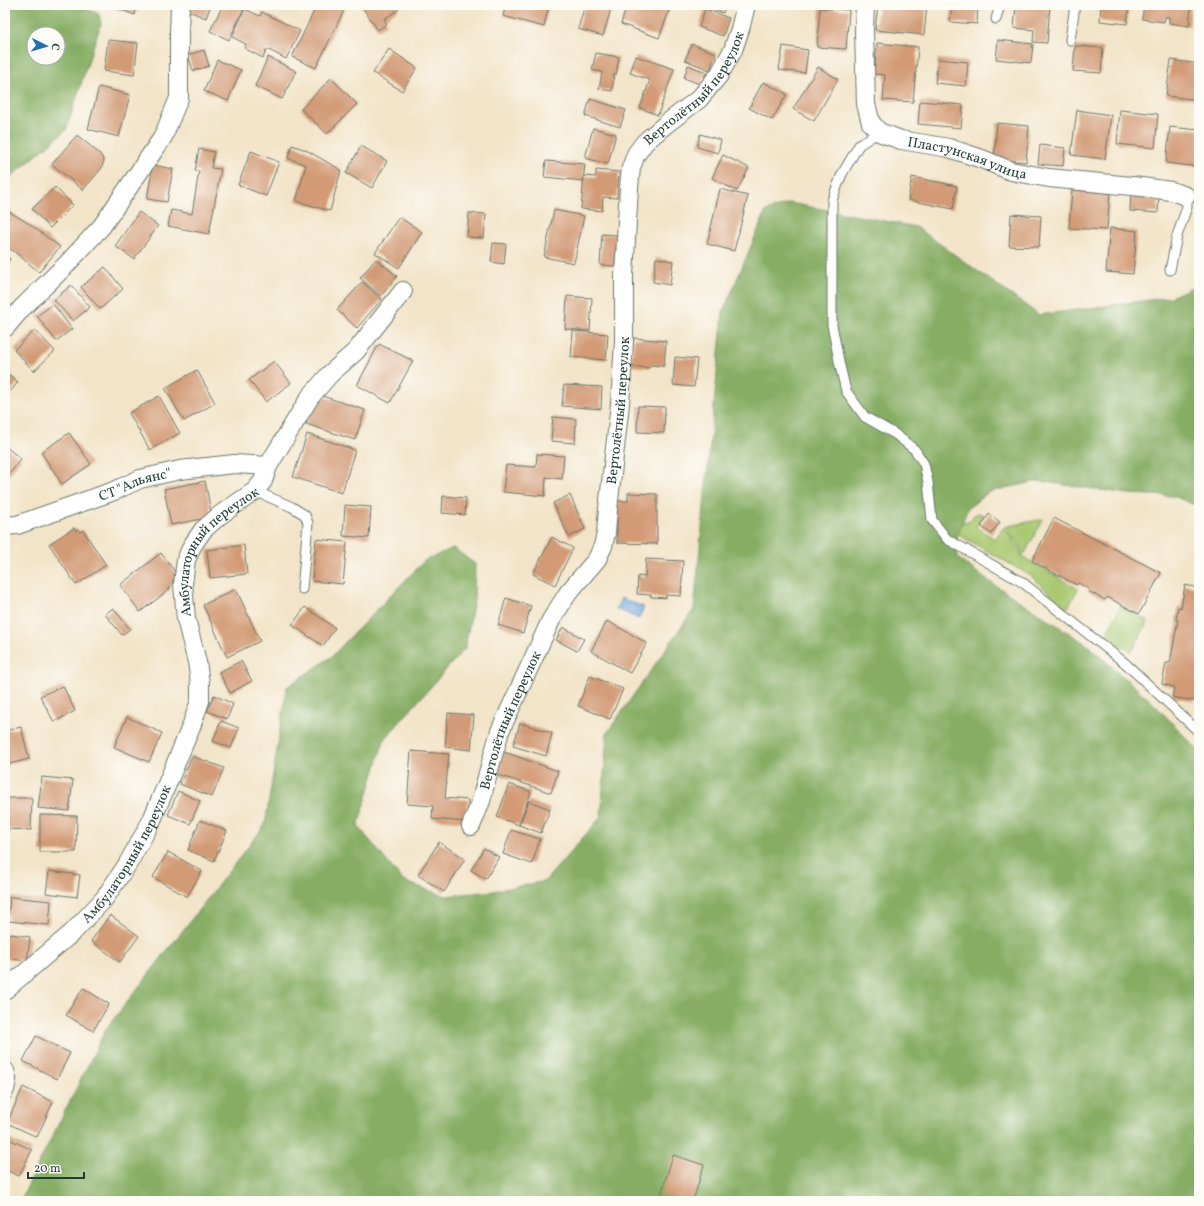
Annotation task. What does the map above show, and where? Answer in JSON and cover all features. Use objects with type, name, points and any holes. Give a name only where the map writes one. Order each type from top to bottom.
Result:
[{"type":"street","points":[[5,328],[22,308],[66,265],[102,226],[163,137],[179,98],[180,5]]},
{"type":"street","name":"Вертолётный переулок","points":[[471,826],[482,801],[500,731],[551,620],[568,593],[597,559],[603,546],[606,533],[620,404],[624,342],[624,275],[631,168],[636,154],[645,142],[699,99],[719,75],[733,50],[746,5]]},
{"type":"street","points":[[865,5],[864,31],[866,104],[872,123],[879,132]]},
{"type":"street","name":"Пластунская улица","points":[[879,132],[901,140],[948,148],[982,159],[1011,171],[1050,178],[1150,188],[1171,191],[1186,196]]},
{"type":"street","name":"Амбулаторный переулок","points":[[5,990],[73,932],[104,899],[127,865],[151,822],[200,701],[200,683],[186,619],[183,584],[186,560],[192,546],[203,530],[220,515],[255,491],[263,481],[268,466],[310,397],[330,374],[356,351],[403,291]]},
{"type":"street","name":"СТ \"Альянс\"","points":[[5,526],[17,525],[107,493],[140,479],[180,470],[234,464],[268,466]]},
{"type":"street","points":[[5,1071],[7,1079],[5,1090]]},
{"type":"lane","points":[[996,18],[1000,5]]},
{"type":"lane","points":[[1070,40],[1075,5]]},
{"type":"lane","points":[[879,132],[859,145],[842,174],[832,200],[832,325],[846,391],[865,417],[895,434],[916,450],[924,464],[928,482],[932,520],[947,539],[1022,582],[1125,663],[1199,732]]},
{"type":"lane","points":[[1170,270],[1187,207],[1186,196]]},
{"type":"lane","points":[[255,491],[292,507],[305,515],[308,524],[302,589]]},
{"type":"green space","points":[[5,5],[76,5],[99,14],[101,24],[66,130],[5,182]]},
{"type":"green space","points":[[790,203],[916,227],[1039,315],[1171,297],[1199,284],[1199,507],[1174,496],[1128,494],[1038,481],[989,492],[968,508],[957,536],[958,558],[984,578],[1086,644],[1152,702],[1199,751],[1199,1201],[20,1201],[106,1029],[265,825],[287,687],[331,657],[424,561],[453,548],[475,564],[474,599],[465,648],[384,740],[358,826],[403,881],[445,896],[493,891],[545,881],[601,817],[607,733],[694,609],[723,312],[766,211]]},
{"type":"green space","points":[[979,513],[984,515],[976,527],[995,539],[1003,528],[1014,541],[1023,557],[1078,589],[1067,609],[1031,576],[954,532],[958,521],[969,522],[974,515]]},
{"type":"green space","points":[[1043,519],[1024,555],[1018,543],[1004,527]]},
{"type":"green space","points":[[1121,606],[1148,621],[1132,651],[1104,637]]},
{"type":"water","points":[[621,598],[644,607],[639,619],[616,609]]},
{"type":"building","points":[[108,5],[137,5],[135,15]]},
{"type":"building","points":[[188,5],[211,5],[206,18],[186,10]]},
{"type":"building","points":[[223,5],[238,5],[244,8],[229,40],[210,31]]},
{"type":"building","points":[[317,5],[339,5],[345,8],[316,68],[292,57]]},
{"type":"building","points":[[365,5],[397,5],[399,9],[384,19],[387,24],[378,30],[362,7]]},
{"type":"building","points":[[506,5],[549,5],[544,27],[503,16]]},
{"type":"building","points":[[585,5],[612,5],[603,36],[578,29]]},
{"type":"building","points":[[627,5],[653,5],[669,11],[659,38],[621,24]]},
{"type":"building","points":[[701,5],[726,5],[723,13]]},
{"type":"building","points":[[878,5],[927,5],[924,35],[875,30]]},
{"type":"building","points":[[952,5],[978,5],[977,24],[950,22]]},
{"type":"building","points":[[1016,5],[1050,5],[1047,43],[1033,42],[1034,30],[1014,28]]},
{"type":"building","points":[[1101,5],[1129,5],[1127,24],[1100,21]]},
{"type":"building","points":[[1144,5],[1181,5],[1191,7],[1189,26],[1169,23],[1169,17],[1165,17],[1164,22],[1142,19]]},
{"type":"building","points":[[820,8],[849,10],[846,49],[817,47]]},
{"type":"building","points":[[245,9],[260,16],[262,12],[300,31],[286,59],[267,49],[263,58],[244,48],[246,44],[232,37]]},
{"type":"building","points":[[705,9],[729,18],[723,36],[699,27]]},
{"type":"building","points":[[108,40],[138,43],[134,75],[104,71]]},
{"type":"building","points":[[998,40],[1033,44],[1031,63],[996,59]]},
{"type":"building","points":[[877,43],[918,47],[913,102],[883,100],[885,75],[874,74]]},
{"type":"building","points":[[692,44],[716,53],[710,70],[685,60]]},
{"type":"building","points":[[783,46],[808,50],[805,73],[779,70]]},
{"type":"building","points":[[1075,46],[1103,48],[1101,73],[1073,71]]},
{"type":"building","points":[[389,49],[417,68],[402,91],[373,73]]},
{"type":"building","points":[[204,50],[209,66],[193,71],[188,55]]},
{"type":"building","points":[[596,53],[619,57],[616,75],[614,74],[612,91],[599,89],[602,72],[592,70]]},
{"type":"building","points":[[636,56],[674,69],[658,115],[640,108],[650,80],[630,73]]},
{"type":"building","points":[[268,57],[296,71],[282,99],[255,86]]},
{"type":"building","points":[[938,59],[968,62],[966,86],[935,83]]},
{"type":"building","points":[[217,60],[241,70],[228,101],[204,91]]},
{"type":"building","points":[[1171,60],[1199,64],[1199,100],[1166,96]]},
{"type":"building","points":[[688,65],[706,72],[702,85],[684,78]]},
{"type":"building","points":[[818,67],[838,79],[814,121],[793,109]]},
{"type":"building","points":[[331,78],[357,104],[327,134],[301,109]]},
{"type":"building","points":[[763,82],[787,94],[772,120],[749,108]]},
{"type":"building","points":[[99,87],[130,95],[119,137],[88,129]]},
{"type":"building","points":[[590,99],[626,110],[620,127],[585,116]]},
{"type":"building","points":[[920,101],[963,105],[961,128],[918,124]]},
{"type":"building","points":[[1077,110],[1111,115],[1105,159],[1071,155]]},
{"type":"building","points":[[1120,110],[1158,114],[1155,148],[1117,144]]},
{"type":"building","points":[[997,123],[1029,126],[1026,162],[994,159]]},
{"type":"building","points":[[1170,127],[1199,130],[1199,167],[1166,163]]},
{"type":"building","points":[[593,128],[616,134],[608,164],[585,158]]},
{"type":"building","points":[[700,134],[721,140],[718,153],[697,147]]},
{"type":"building","points":[[77,135],[100,154],[104,161],[101,169],[83,190],[52,164]]},
{"type":"building","points":[[292,145],[306,150],[341,170],[330,211],[296,201],[306,165],[288,158]]},
{"type":"building","points":[[1040,145],[1065,148],[1063,166],[1038,164]]},
{"type":"building","points":[[361,146],[387,161],[372,188],[346,173]]},
{"type":"building","points":[[199,149],[214,152],[211,168],[221,169],[209,234],[168,226],[171,210],[192,214],[199,171],[195,171]]},
{"type":"building","points":[[251,151],[279,162],[266,196],[238,185]]},
{"type":"building","points":[[723,155],[749,168],[737,191],[712,178]]},
{"type":"building","points":[[546,161],[585,164],[583,181],[544,177]]},
{"type":"building","points":[[153,165],[173,169],[167,202],[147,199]]},
{"type":"building","points":[[596,170],[619,172],[617,198],[603,197],[602,211],[581,209],[584,176],[596,177]]},
{"type":"building","points":[[912,177],[957,186],[953,209],[908,200]]},
{"type":"building","points":[[55,187],[73,205],[50,228],[32,209]]},
{"type":"building","points":[[720,189],[748,196],[734,251],[707,244]]},
{"type":"building","points":[[1072,190],[1110,193],[1107,230],[1069,228]]},
{"type":"building","points":[[1131,191],[1159,193],[1158,213],[1130,211]]},
{"type":"building","points":[[5,209],[28,223],[60,247],[39,272],[15,252],[5,246]]},
{"type":"building","points":[[554,210],[584,216],[574,263],[544,257]]},
{"type":"building","points":[[139,212],[158,226],[134,259],[115,246]]},
{"type":"building","points":[[469,213],[486,214],[484,238],[467,237]]},
{"type":"building","points":[[1011,214],[1041,216],[1039,247],[1009,246]]},
{"type":"building","points":[[399,217],[422,232],[399,268],[375,253]]},
{"type":"building","points":[[1110,228],[1137,231],[1133,274],[1106,272]]},
{"type":"building","points":[[602,234],[617,235],[615,266],[600,265]]},
{"type":"building","points":[[493,243],[506,244],[504,264],[491,262]]},
{"type":"building","points":[[5,255],[10,259],[5,267]]},
{"type":"building","points":[[656,258],[673,261],[670,285],[653,282]]},
{"type":"building","points":[[376,259],[397,276],[381,296],[360,278]]},
{"type":"building","points":[[105,267],[123,289],[100,309],[81,287]]},
{"type":"building","points":[[362,282],[382,299],[357,328],[337,310]]},
{"type":"building","points":[[71,285],[90,307],[73,321],[54,300]]},
{"type":"building","points":[[567,296],[592,298],[590,331],[565,329]]},
{"type":"building","points":[[53,304],[72,329],[56,341],[37,316]]},
{"type":"building","points":[[35,330],[55,351],[34,371],[14,350]]},
{"type":"building","points":[[573,331],[608,334],[606,360],[571,357]]},
{"type":"building","points":[[634,338],[666,341],[664,366],[651,365],[649,368],[631,366]]},
{"type":"building","points":[[379,344],[413,361],[390,403],[357,385]]},
{"type":"building","points":[[675,357],[697,359],[694,387],[673,385]]},
{"type":"building","points":[[274,361],[291,383],[266,402],[249,380]]},
{"type":"building","points":[[197,370],[215,403],[184,421],[165,388]]},
{"type":"building","points":[[5,371],[18,382],[5,398]]},
{"type":"building","points":[[564,385],[602,387],[601,409],[562,406]]},
{"type":"building","points":[[316,394],[365,410],[355,440],[306,424]]},
{"type":"building","points":[[159,396],[180,433],[150,450],[129,413]]},
{"type":"building","points":[[638,406],[665,407],[664,433],[637,432]]},
{"type":"building","points":[[553,417],[576,419],[575,443],[551,441]]},
{"type":"building","points":[[69,433],[91,464],[62,484],[41,452]]},
{"type":"building","points":[[307,434],[355,450],[342,493],[293,477]]},
{"type":"building","points":[[5,446],[21,459],[7,477],[5,476]]},
{"type":"building","points":[[537,454],[564,456],[562,479],[546,477],[545,496],[503,492],[506,465],[536,467]]},
{"type":"building","points":[[205,481],[212,517],[171,525],[164,489]]},
{"type":"building","points":[[628,493],[657,494],[657,544],[617,543],[617,501],[628,501]]},
{"type":"building","points":[[570,495],[585,529],[569,537],[553,503]]},
{"type":"building","points":[[443,496],[466,498],[465,515],[442,513]]},
{"type":"building","points":[[345,505],[371,507],[369,538],[343,536]]},
{"type":"building","points":[[989,514],[1000,522],[991,534],[981,526]]},
{"type":"building","points":[[1054,518],[1161,573],[1139,614],[1107,597],[1105,600],[1088,591],[1089,589],[1078,583],[1077,585],[1032,561]]},
{"type":"building","points":[[74,528],[76,531],[78,529],[80,532],[83,530],[106,565],[76,585],[49,544]]},
{"type":"building","points":[[552,537],[573,548],[555,585],[533,574]]},
{"type":"building","points":[[316,539],[347,542],[343,584],[312,581]]},
{"type":"building","points":[[244,545],[247,574],[210,578],[207,550]]},
{"type":"building","points":[[161,553],[176,573],[169,590],[140,612],[120,585]]},
{"type":"building","points":[[646,559],[683,561],[681,596],[666,595],[666,598],[637,594],[638,576],[645,577]]},
{"type":"building","points":[[1185,585],[1199,588],[1199,700],[1194,699],[1194,701],[1172,697],[1174,687],[1162,684],[1166,663],[1170,663],[1178,620],[1176,620],[1178,607],[1181,608]]},
{"type":"building","points":[[236,589],[260,641],[227,657],[203,605]]},
{"type":"building","points":[[506,598],[531,606],[523,633],[498,625]]},
{"type":"building","points":[[305,607],[335,628],[323,646],[292,625]]},
{"type":"building","points":[[113,608],[130,629],[122,635],[105,614]]},
{"type":"building","points":[[607,621],[647,643],[630,673],[591,651]]},
{"type":"building","points":[[563,627],[584,639],[577,651],[556,640]]},
{"type":"building","points":[[241,661],[252,681],[230,693],[219,672]]},
{"type":"building","points":[[590,676],[623,689],[610,719],[578,706]]},
{"type":"building","points":[[63,686],[75,711],[54,722],[40,696]]},
{"type":"building","points":[[214,695],[233,704],[227,719],[207,711]]},
{"type":"building","points":[[448,713],[474,715],[471,750],[445,747]]},
{"type":"building","points":[[127,717],[162,733],[149,762],[114,747]]},
{"type":"building","points":[[221,721],[239,728],[231,748],[213,741]]},
{"type":"building","points":[[520,723],[552,733],[546,756],[513,746]]},
{"type":"building","points":[[21,727],[29,759],[5,765],[5,731]]},
{"type":"building","points":[[411,751],[449,754],[445,798],[468,800],[467,822],[432,819],[433,806],[407,804]]},
{"type":"building","points":[[504,752],[558,771],[551,793],[496,774]]},
{"type":"building","points":[[192,756],[224,768],[212,797],[180,784]]},
{"type":"building","points":[[42,777],[73,780],[69,811],[38,808]]},
{"type":"building","points":[[509,784],[531,792],[519,825],[497,817]]},
{"type":"building","points":[[178,791],[200,801],[190,824],[168,815]]},
{"type":"building","points":[[5,798],[32,798],[31,830],[5,829]]},
{"type":"building","points":[[529,801],[550,809],[541,833],[519,825]]},
{"type":"building","points":[[40,815],[77,816],[76,852],[40,852]]},
{"type":"building","points":[[200,820],[227,831],[214,861],[188,850]]},
{"type":"building","points":[[511,830],[540,839],[532,864],[503,854]]},
{"type":"building","points":[[439,842],[465,859],[444,892],[418,875]]},
{"type":"building","points":[[484,848],[499,857],[486,879],[471,870]]},
{"type":"building","points":[[168,852],[202,871],[187,897],[153,877]]},
{"type":"building","points":[[49,871],[80,875],[77,897],[46,893]]},
{"type":"building","points":[[10,897],[51,901],[49,925],[8,921]]},
{"type":"building","points":[[110,915],[139,936],[120,962],[91,941]]},
{"type":"building","points":[[5,933],[30,937],[27,961],[5,958]]},
{"type":"building","points":[[83,988],[109,1004],[93,1031],[66,1015]]},
{"type":"building","points":[[36,1036],[70,1053],[57,1079],[23,1061]]},
{"type":"building","points":[[23,1087],[53,1102],[37,1137],[7,1123]]},
{"type":"building","points":[[5,1137],[32,1150],[19,1176],[5,1170]]},
{"type":"building","points":[[673,1155],[704,1165],[693,1201],[682,1201],[661,1195]]}]
